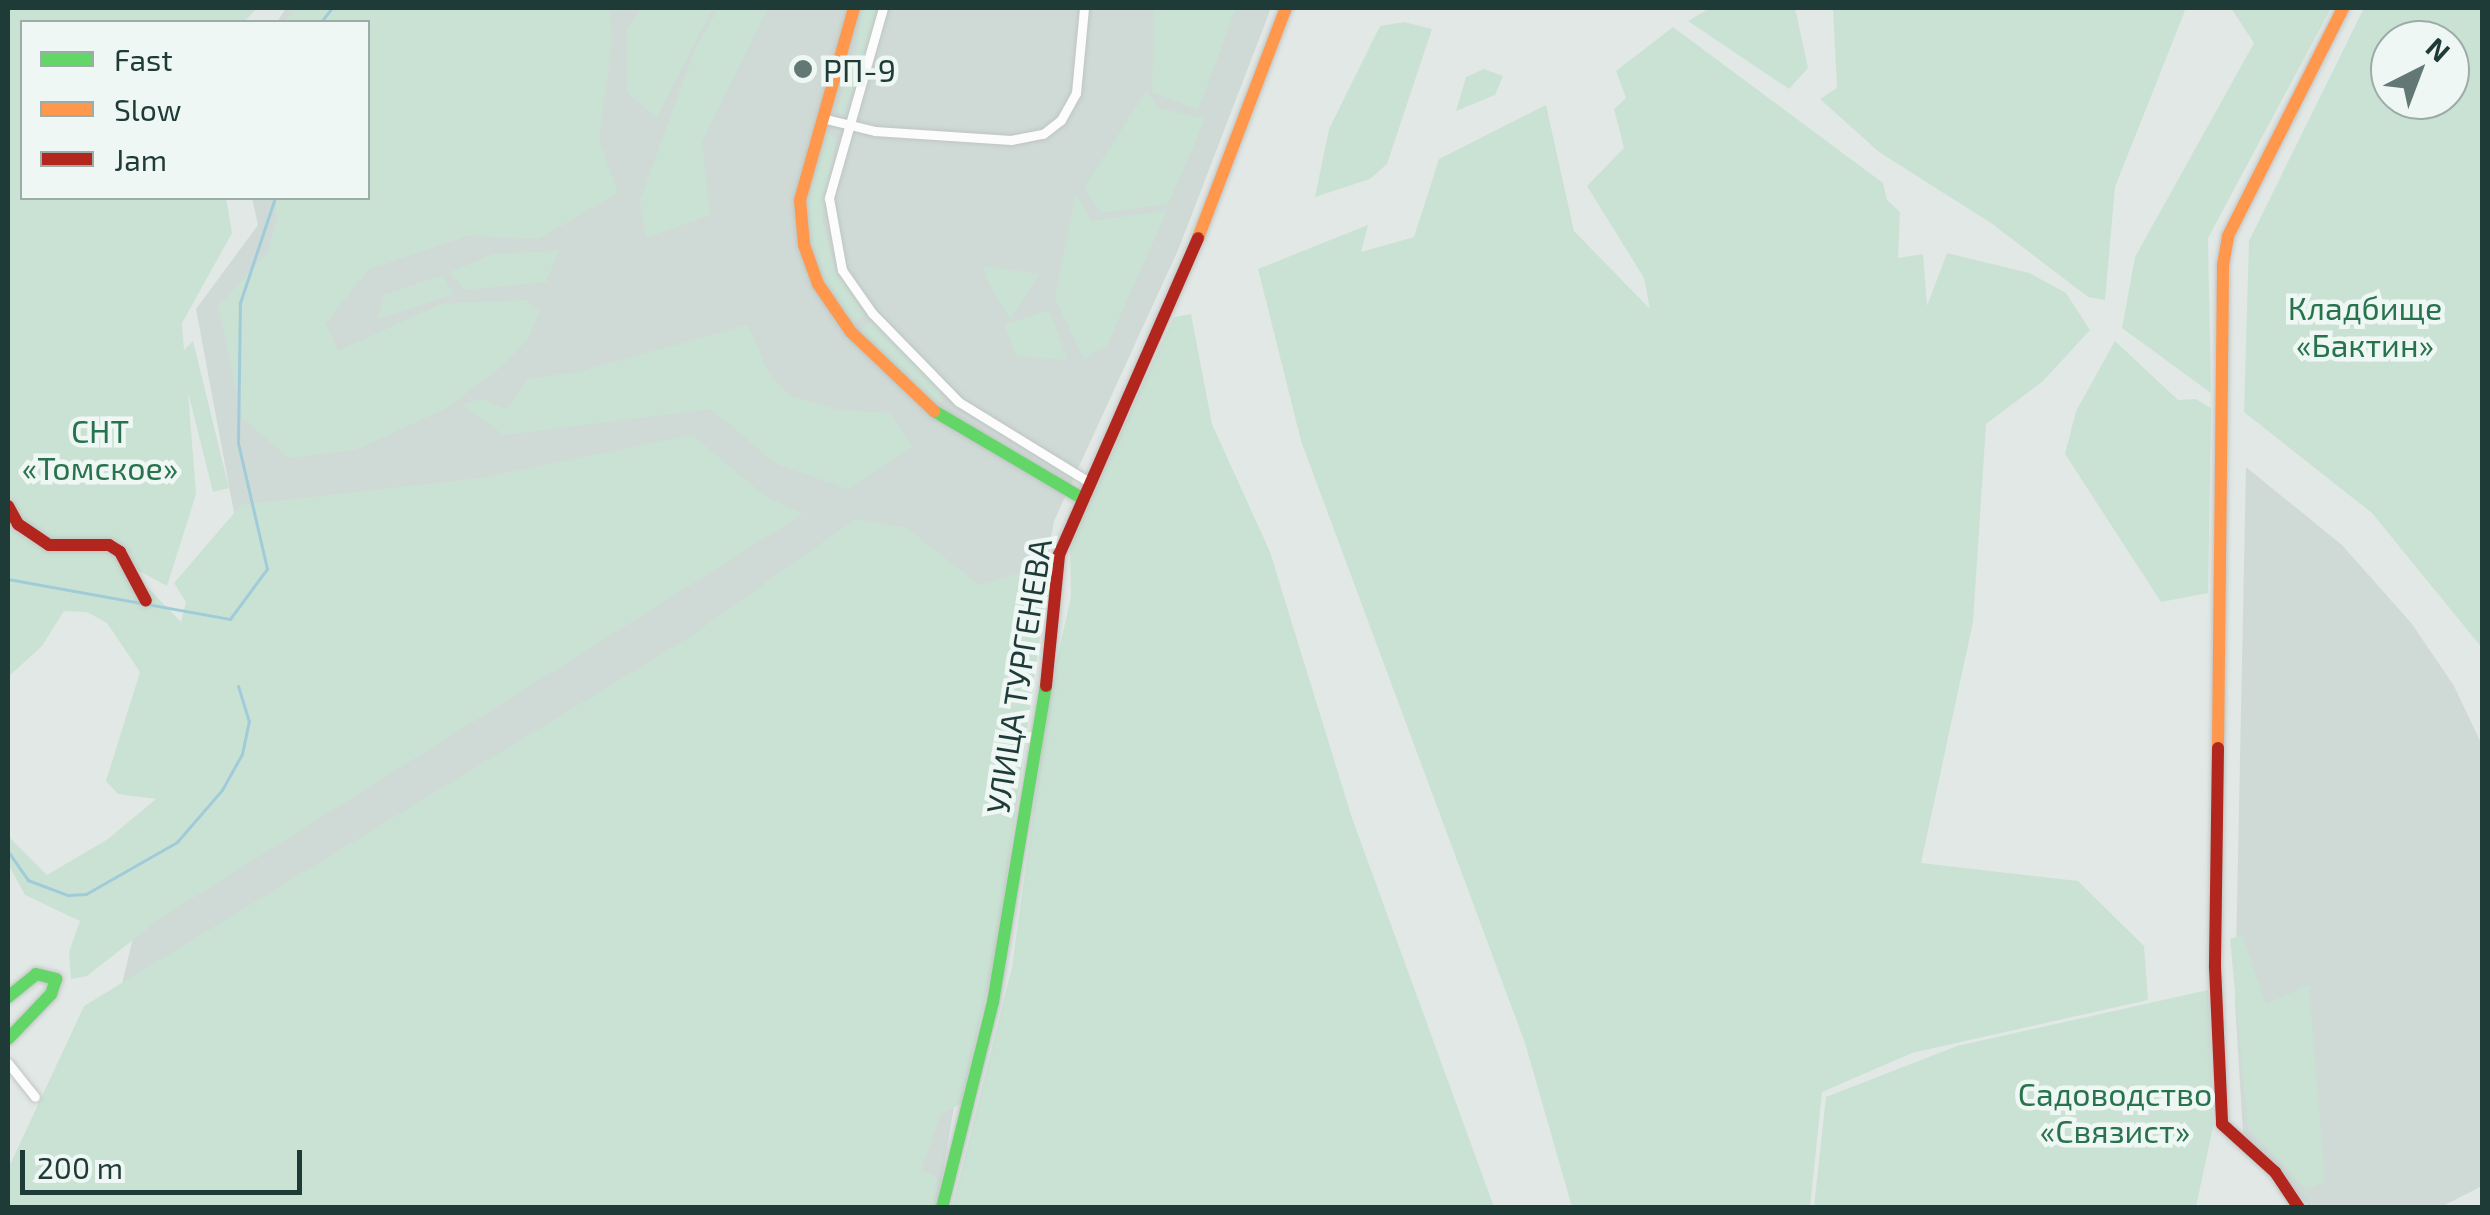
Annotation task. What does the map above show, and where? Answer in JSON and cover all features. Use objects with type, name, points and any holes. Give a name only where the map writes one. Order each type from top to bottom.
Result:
[{"type":"street","points":[[854,8],[800,200],[810,265],[851,332],[934,411],[1080,497]]},
{"type":"street","points":[[883,8],[829,198],[842,270],[872,314],[979,418],[1086,480]]},
{"type":"street","points":[[822,118],[849,128],[1011,140],[1043,134],[1061,120],[1076,93],[1084,8]]},
{"type":"street","name":"УЛИЦА ТУРГЕНЕВА","points":[[942,1208],[993,1002],[1044,698],[1059,554],[1086,480],[1190,259],[1286,8]]},
{"type":"street","points":[[2298,1208],[2275,1172],[2222,1124],[2215,929],[2223,265],[2228,236],[2342,8]]},
{"type":"street","points":[[934,411],[949,405],[950,389]]},
{"type":"street","points":[[8,506],[18,524],[49,545],[109,545],[120,552],[146,601]]},
{"type":"street","points":[[8,997],[36,974],[56,979],[51,994],[9,1035]]},
{"type":"street","points":[[8,1063],[35,1097]]},
{"type":"shaded area","points":[[286,8],[1271,8],[1179,248],[1054,521],[937,1207],[50,1208],[82,1152],[234,513],[196,309],[258,225],[252,200],[370,200],[370,20],[278,20]]},
{"type":"shaded area","points":[[2246,467],[2342,545],[2412,624],[2454,686],[2482,745],[2482,1186],[2441,1207],[2310,1207],[2243,1133],[2235,1002]]},
{"type":"green space","name":"СНТ «Томское»","points":[[8,8],[257,8],[246,20],[20,20],[20,200],[226,200],[232,233],[182,323],[184,350],[193,341],[229,488],[213,492],[188,392],[196,494],[167,586],[123,562],[181,622],[186,602],[174,583],[241,505],[481,478],[692,435],[765,496],[803,514],[161,918],[87,976],[71,979],[69,952],[80,921],[25,895],[8,864],[8,836],[47,875],[108,839],[156,799],[118,794],[106,781],[140,672],[107,623],[87,612],[64,611],[42,646],[8,677]]},
{"type":"green space","points":[[296,8],[610,8],[612,42],[599,140],[618,193],[538,239],[467,236],[368,270],[326,323],[338,351],[441,304],[526,300],[539,311],[529,338],[501,367],[445,409],[355,450],[289,458],[243,419],[218,306],[267,254],[277,220],[275,200],[370,200],[370,20],[287,20]]},
{"type":"green space","points":[[641,8],[713,8],[656,118],[627,91],[627,30]]},
{"type":"green space","points":[[719,8],[768,8],[702,142],[710,215],[646,238],[640,201],[696,47]]},
{"type":"green space","points":[[861,8],[876,8],[865,60],[842,119],[837,109],[856,56]]},
{"type":"green space","points":[[1154,8],[1236,8],[1198,110],[1152,92]]},
{"type":"green space","points":[[1710,8],[1795,8],[1808,68],[1789,89],[1688,21]]},
{"type":"green space","points":[[1833,8],[2186,8],[2115,187],[2105,300],[2088,297],[1991,223],[1879,152],[1820,99],[1837,88]]},
{"type":"green space","points":[[2231,8],[2331,8],[2208,238],[2211,393],[2122,328],[2135,257],[2254,43]]},
{"type":"green space","name":"Кладбище «Бактин»","points":[[2364,8],[2482,8],[2482,648],[2372,513],[2244,412],[2249,241]]},
{"type":"green space","points":[[1404,22],[1432,29],[1387,164],[1370,179],[1315,197],[1329,129],[1380,26]]},
{"type":"green space","points":[[1673,27],[1883,183],[1887,200],[1900,212],[1898,258],[1923,254],[1927,306],[1947,253],[2029,273],[2066,293],[2090,330],[2043,381],[1986,424],[1973,622],[1921,863],[2078,881],[2144,946],[2148,1000],[1912,1053],[1822,1092],[1810,1207],[1572,1207],[1525,1043],[1301,441],[1258,269],[1368,225],[1361,252],[1414,237],[1439,159],[1546,105],[1574,231],[1650,309],[1644,278],[1587,186],[1624,148],[1614,109],[1626,98],[1616,71]]},
{"type":"green space","points":[[1484,69],[1503,76],[1495,95],[1456,111],[1466,77]]},
{"type":"green space","points":[[1147,91],[1158,108],[1205,119],[1168,204],[1101,213],[1084,187]]},
{"type":"green space","points":[[827,132],[836,138],[822,218],[836,272],[865,314],[854,324],[824,282],[811,244],[808,199]]},
{"type":"green space","points":[[1076,194],[1091,221],[1167,211],[1107,345],[1084,359],[1055,298]]},
{"type":"green space","points":[[559,251],[546,282],[464,290],[450,272],[494,254]]},
{"type":"green space","points":[[983,266],[1039,274],[1010,319],[989,283]]},
{"type":"green space","points":[[443,275],[453,294],[378,319],[384,295]]},
{"type":"green space","points":[[1049,310],[1068,360],[1016,356],[1005,325]]},
{"type":"green space","points":[[1191,314],[1212,424],[1270,552],[1352,818],[1494,1207],[952,1208],[1012,967],[1050,690],[1071,597],[1070,543],[1174,317]]},
{"type":"green space","points":[[871,321],[941,390],[942,402],[933,402],[860,332]]},
{"type":"green space","points":[[748,325],[768,372],[789,396],[838,410],[889,413],[913,447],[848,489],[778,465],[711,409],[504,435],[462,405],[482,399],[506,409],[528,379],[578,372]]},
{"type":"green space","points":[[2115,341],[2178,400],[2196,399],[2211,408],[2208,593],[2161,602],[2065,454],[2076,411]]},
{"type":"green space","points":[[856,519],[907,528],[979,585],[1038,568],[1046,593],[997,947],[961,1104],[941,1114],[921,1170],[937,1177],[936,1207],[8,1208],[8,1169],[84,1006],[688,638]]},
{"type":"green space","points":[[2242,935],[2266,1004],[2309,985],[2325,1182],[2306,1189],[2248,1128],[2230,939]]},
{"type":"green space","name":"Садоводство «Связист»","points":[[2208,990],[2213,1127],[2196,1207],[1814,1207],[1826,1097],[1957,1046]]},
{"type":"waterway","points":[[323,20],[332,8]]},
{"type":"waterway","points":[[8,579],[230,619],[267,569],[238,443],[240,303],[274,200]]},
{"type":"waterway","points":[[8,851],[28,880],[68,895],[86,894],[177,842],[222,790],[242,754],[249,722],[238,687]]},
{"type":"traffic: fast","points":[[934,411],[1080,497]]},
{"type":"traffic: fast","points":[[942,1208],[993,1002],[1046,686]]},
{"type":"traffic: fast","points":[[8,997],[36,974],[56,979],[51,994],[8,1039]]},
{"type":"traffic: slow","points":[[854,8],[800,200],[804,245],[818,284],[851,332],[934,411]]},
{"type":"traffic: slow","points":[[1198,238],[1286,8]]},
{"type":"traffic: slow","points":[[2218,748],[2223,265],[2228,236],[2343,8]]},
{"type":"traffic: jam","points":[[1046,686],[1059,555],[1198,238]]},
{"type":"traffic: jam","points":[[8,506],[18,524],[49,545],[109,545],[120,552],[146,601]]},
{"type":"traffic: jam","points":[[2218,748],[2215,967],[2222,1124],[2275,1172],[2299,1208]]},
{"type":"place","name":"РП-9","points":[[803,69]]}]
